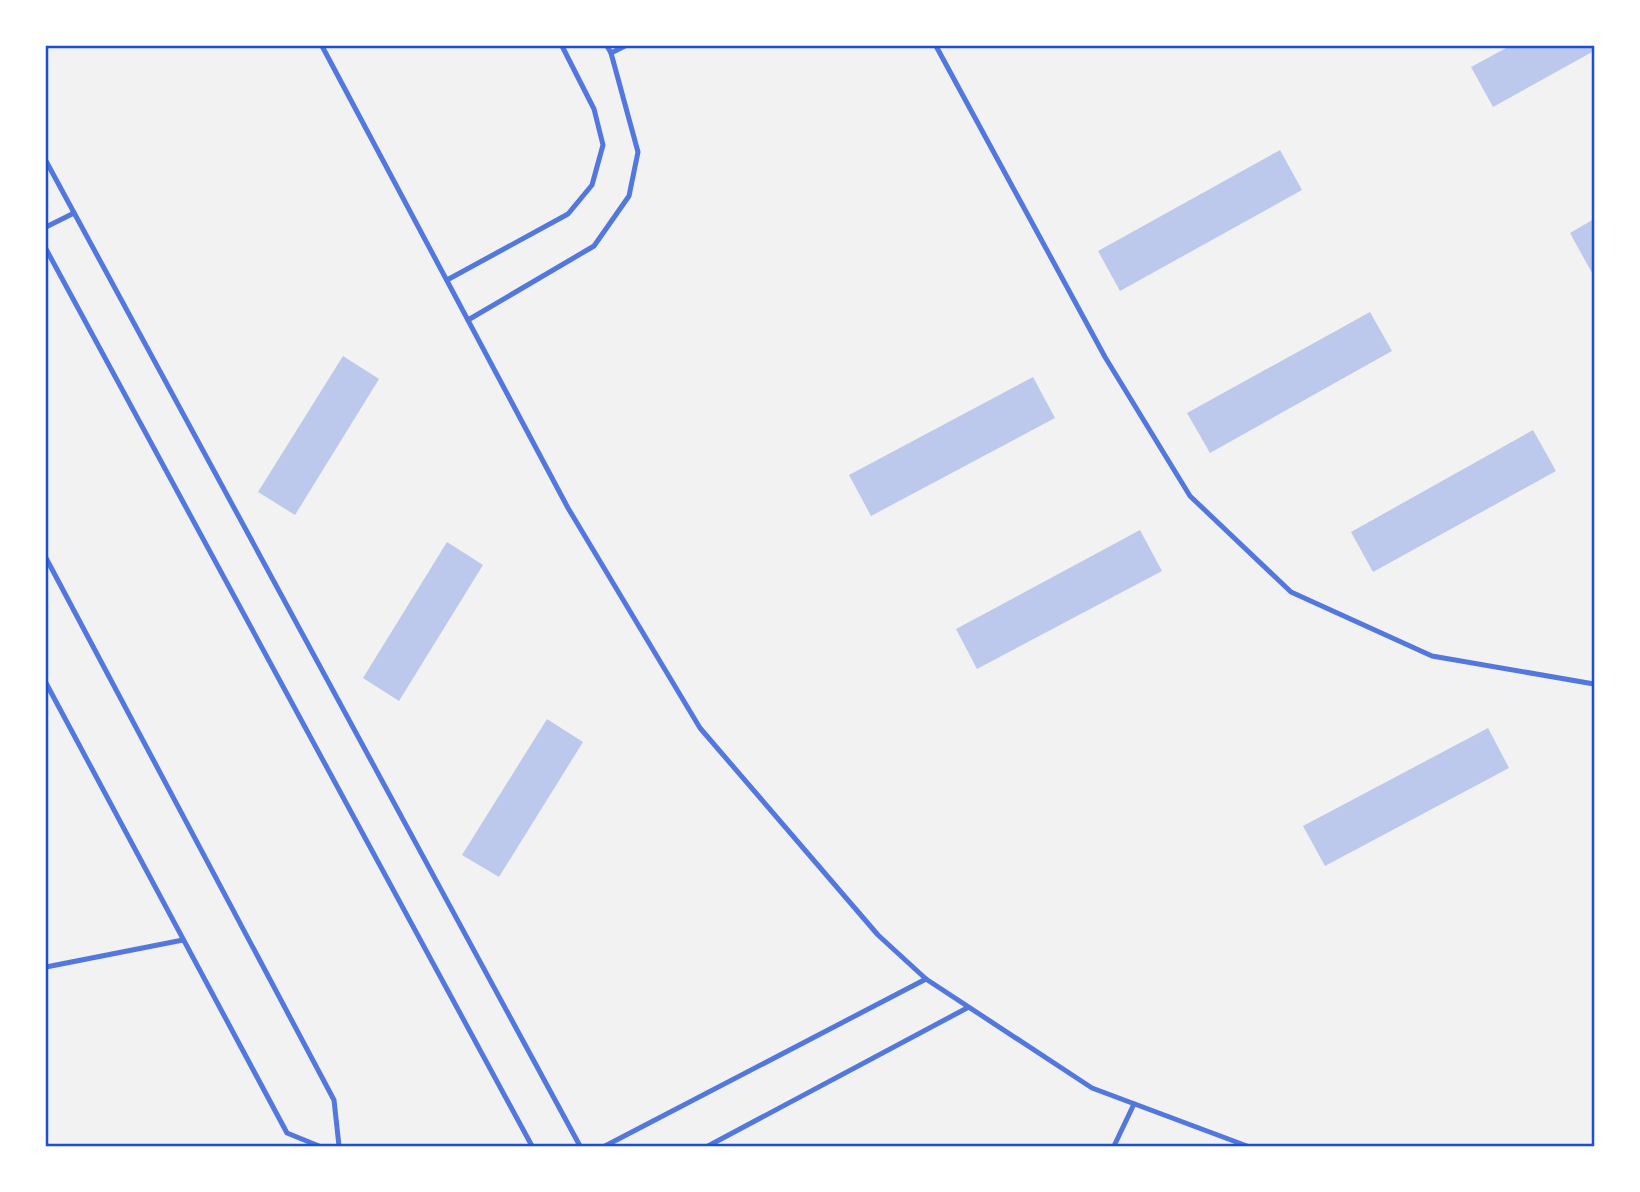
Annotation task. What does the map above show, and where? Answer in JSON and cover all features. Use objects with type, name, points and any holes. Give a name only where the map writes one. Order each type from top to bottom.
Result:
[{"type":"lane","points":[[322,46],[568,509],[701,728],[878,935],[926,979],[1092,1088],[1247,1146]]},
{"type":"lane","points":[[447,280],[568,214],[593,184],[603,145],[594,109],[562,46]]},
{"type":"lane","points":[[468,320],[594,246],[629,196],[638,152],[607,46]]},
{"type":"lane","points":[[611,53],[625,46]]},
{"type":"lane","points":[[936,46],[1105,357],[1191,496],[1291,592],[1432,656],[1594,684]]},
{"type":"lane","points":[[46,161],[580,1146]]},
{"type":"lane","points":[[46,228],[74,213]]},
{"type":"lane","points":[[46,249],[532,1146]]},
{"type":"lane","points":[[46,558],[334,1101],[340,1146]]},
{"type":"lane","points":[[46,683],[287,1133],[319,1146]]},
{"type":"lane","points":[[46,967],[183,940]]},
{"type":"lane","points":[[606,1146],[926,979]]},
{"type":"lane","points":[[708,1146],[967,1007]]},
{"type":"lane","points":[[1114,1146],[1134,1104]]},
{"type":"building","points":[[1510,46],[1594,46],[1594,51],[1493,107],[1471,67]]},
{"type":"building","points":[[1280,150],[1302,190],[1120,291],[1098,251]]},
{"type":"building","points":[[1594,219],[1594,272],[1592,273],[1570,233]]},
{"type":"building","points":[[1370,312],[1392,351],[1210,453],[1187,413]]},
{"type":"building","points":[[343,356],[379,379],[295,515],[258,492]]},
{"type":"building","points":[[1033,377],[1055,418],[871,516],[849,475]]},
{"type":"building","points":[[1533,430],[1556,471],[1373,572],[1351,532]]},
{"type":"building","points":[[1140,530],[1162,571],[977,669],[956,629]]},
{"type":"building","points":[[447,542],[483,565],[399,701],[363,678]]},
{"type":"building","points":[[547,719],[583,742],[499,877],[462,855]]},
{"type":"building","points":[[1488,728],[1509,768],[1325,866],[1303,826]]}]
